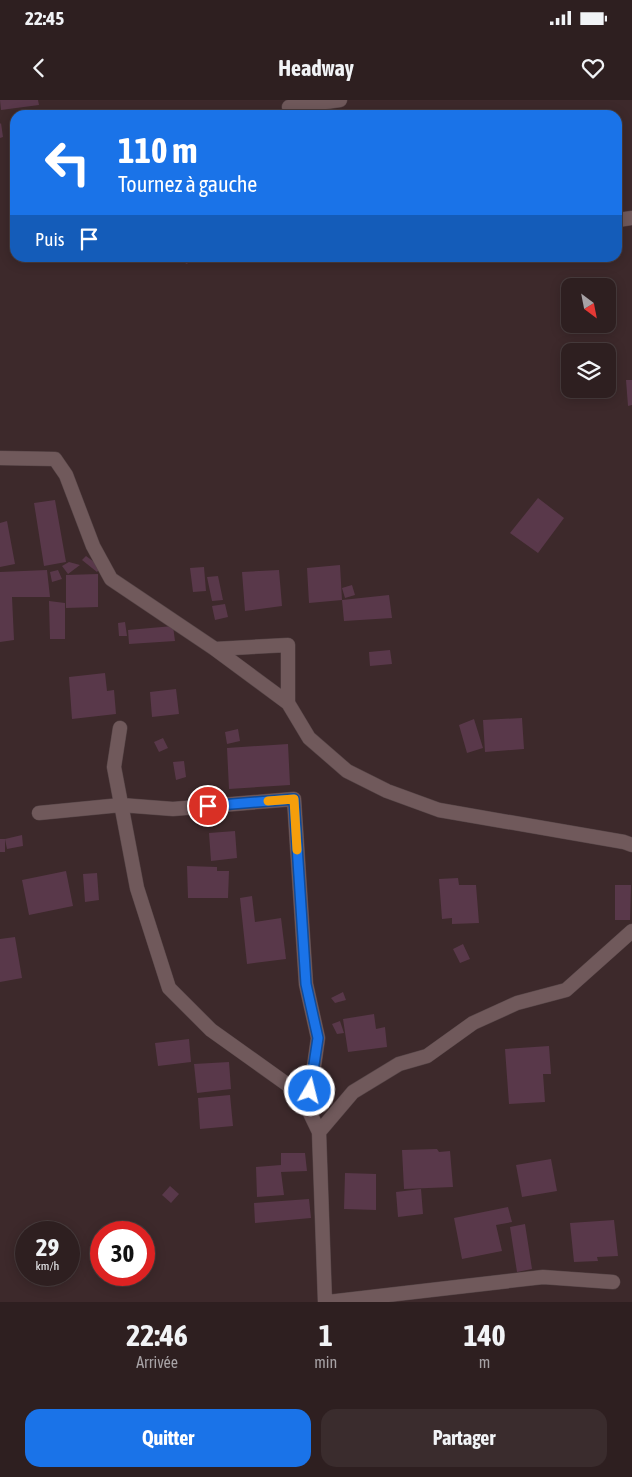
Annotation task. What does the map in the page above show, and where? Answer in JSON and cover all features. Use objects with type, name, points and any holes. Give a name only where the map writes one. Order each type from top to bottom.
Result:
[{"type":"street","points":[[289,107],[340,100]]},
{"type":"street","points":[[0,458],[55,459],[66,475],[93,546],[111,578],[215,649],[288,703],[309,738],[347,771],[387,791],[439,810],[624,842],[632,845]]},
{"type":"street","points":[[215,649],[288,644],[288,703]]},
{"type":"street","points":[[120,728],[114,767],[121,805],[137,888],[169,988],[211,1030],[288,1085],[308,1108],[319,1132],[327,1302],[543,1277],[613,1282]]},
{"type":"street","points":[[39,813],[121,805],[173,810],[294,799],[306,984],[318,1038],[308,1108]]},
{"type":"street","points":[[319,1132],[353,1092],[399,1064],[427,1056],[473,1024],[517,1003],[566,990],[632,930]]},
{"type":"building","points":[[0,100],[38,100],[39,105],[1,110]]},
{"type":"building","points":[[0,124],[3,137],[0,138]]},
{"type":"building","points":[[626,380],[632,380],[632,405],[628,406]]},
{"type":"building","points":[[538,498],[564,518],[538,553],[510,533]]},
{"type":"building","points":[[55,500],[66,562],[44,566],[34,503]]},
{"type":"building","points":[[7,521],[15,564],[0,567],[0,523]]},
{"type":"building","points":[[86,556],[101,567],[97,572],[82,560]]},
{"type":"building","points":[[69,562],[80,565],[68,574],[62,566]]},
{"type":"building","points":[[340,565],[342,600],[309,603],[307,568]]},
{"type":"building","points":[[204,567],[206,591],[193,592],[190,568]]},
{"type":"building","points":[[47,570],[50,597],[12,597],[14,640],[0,642],[0,572]]},
{"type":"building","points":[[58,570],[62,579],[52,582],[50,572]]},
{"type":"building","points":[[279,570],[282,606],[245,611],[242,572]]},
{"type":"building","points":[[98,574],[98,607],[66,608],[66,575]]},
{"type":"building","points":[[218,576],[223,600],[212,601],[207,577]]},
{"type":"building","points":[[352,585],[355,595],[345,598],[342,588]]},
{"type":"building","points":[[389,595],[392,618],[344,621],[342,600]]},
{"type":"building","points":[[49,601],[65,603],[65,639],[50,639]]},
{"type":"building","points":[[225,604],[228,617],[215,620],[212,606]]},
{"type":"building","points":[[125,622],[127,636],[119,636],[118,623]]},
{"type":"building","points":[[173,626],[175,641],[129,644],[128,630]]},
{"type":"building","points":[[390,650],[392,664],[370,666],[369,652]]},
{"type":"building","points":[[105,673],[107,691],[114,690],[116,714],[72,719],[69,677]]},
{"type":"building","points":[[176,689],[179,714],[152,717],[150,692]]},
{"type":"building","points":[[522,718],[524,749],[485,752],[483,720]]},
{"type":"building","points":[[474,719],[483,748],[467,753],[459,725]]},
{"type":"building","points":[[238,729],[240,741],[227,744],[225,732]]},
{"type":"building","points":[[163,738],[168,748],[159,752],[154,742]]},
{"type":"building","points":[[288,744],[290,785],[229,789],[227,748]]},
{"type":"building","points":[[184,761],[186,777],[176,780],[173,762]]},
{"type":"building","points":[[235,831],[237,858],[211,861],[209,833]]},
{"type":"building","points":[[22,835],[23,846],[7,849],[5,839]]},
{"type":"building","points":[[0,839],[5,839],[5,852],[0,852]]},
{"type":"building","points":[[187,866],[217,867],[217,871],[229,871],[228,898],[188,898]]},
{"type":"building","points":[[66,871],[73,906],[29,915],[22,880]]},
{"type":"building","points":[[97,873],[99,900],[85,902],[83,874]]},
{"type":"building","points":[[458,878],[459,885],[476,885],[479,923],[452,924],[452,918],[442,919],[439,879]]},
{"type":"building","points":[[615,885],[631,885],[630,920],[615,920]]},
{"type":"building","points":[[252,896],[255,922],[281,918],[286,959],[247,964],[240,898]]},
{"type":"building","points":[[15,937],[22,978],[0,982],[0,939]]},
{"type":"building","points":[[463,944],[470,959],[460,963],[453,949]]},
{"type":"building","points":[[343,992],[346,1000],[335,1003],[331,998]]},
{"type":"building","points":[[374,1014],[376,1029],[385,1027],[387,1047],[348,1052],[343,1019]]},
{"type":"building","points":[[340,1021],[344,1033],[337,1034],[332,1024]]},
{"type":"building","points":[[189,1039],[191,1062],[158,1066],[155,1043]]},
{"type":"building","points":[[549,1046],[551,1074],[543,1074],[545,1102],[509,1104],[505,1049]]},
{"type":"building","points":[[229,1062],[231,1089],[197,1093],[194,1064]]},
{"type":"building","points":[[230,1095],[233,1126],[200,1129],[198,1098]]},
{"type":"building","points":[[437,1149],[439,1152],[450,1151],[453,1187],[404,1189],[402,1150]]},
{"type":"building","points":[[281,1153],[305,1153],[307,1171],[281,1172],[284,1195],[257,1197],[256,1167],[281,1165]]},
{"type":"building","points":[[551,1159],[557,1191],[522,1197],[516,1165]]},
{"type":"building","points":[[345,1173],[376,1174],[376,1210],[344,1209]]},
{"type":"building","points":[[170,1186],[179,1194],[171,1203],[162,1195]]},
{"type":"building","points":[[421,1189],[423,1214],[398,1217],[396,1192]]},
{"type":"building","points":[[309,1199],[311,1218],[255,1223],[254,1203]]},
{"type":"building","points":[[508,1207],[512,1222],[496,1225],[502,1251],[462,1259],[454,1218]]},
{"type":"building","points":[[614,1220],[618,1256],[597,1257],[598,1261],[574,1262],[570,1223]]},
{"type":"building","points":[[525,1224],[532,1269],[517,1272],[510,1227]]},
{"type":"slow traffic","points":[[268,801],[294,799],[297,850]]},
{"type":"route","points":[[208,806],[294,799],[306,984],[318,1038],[310,1091]]}]
